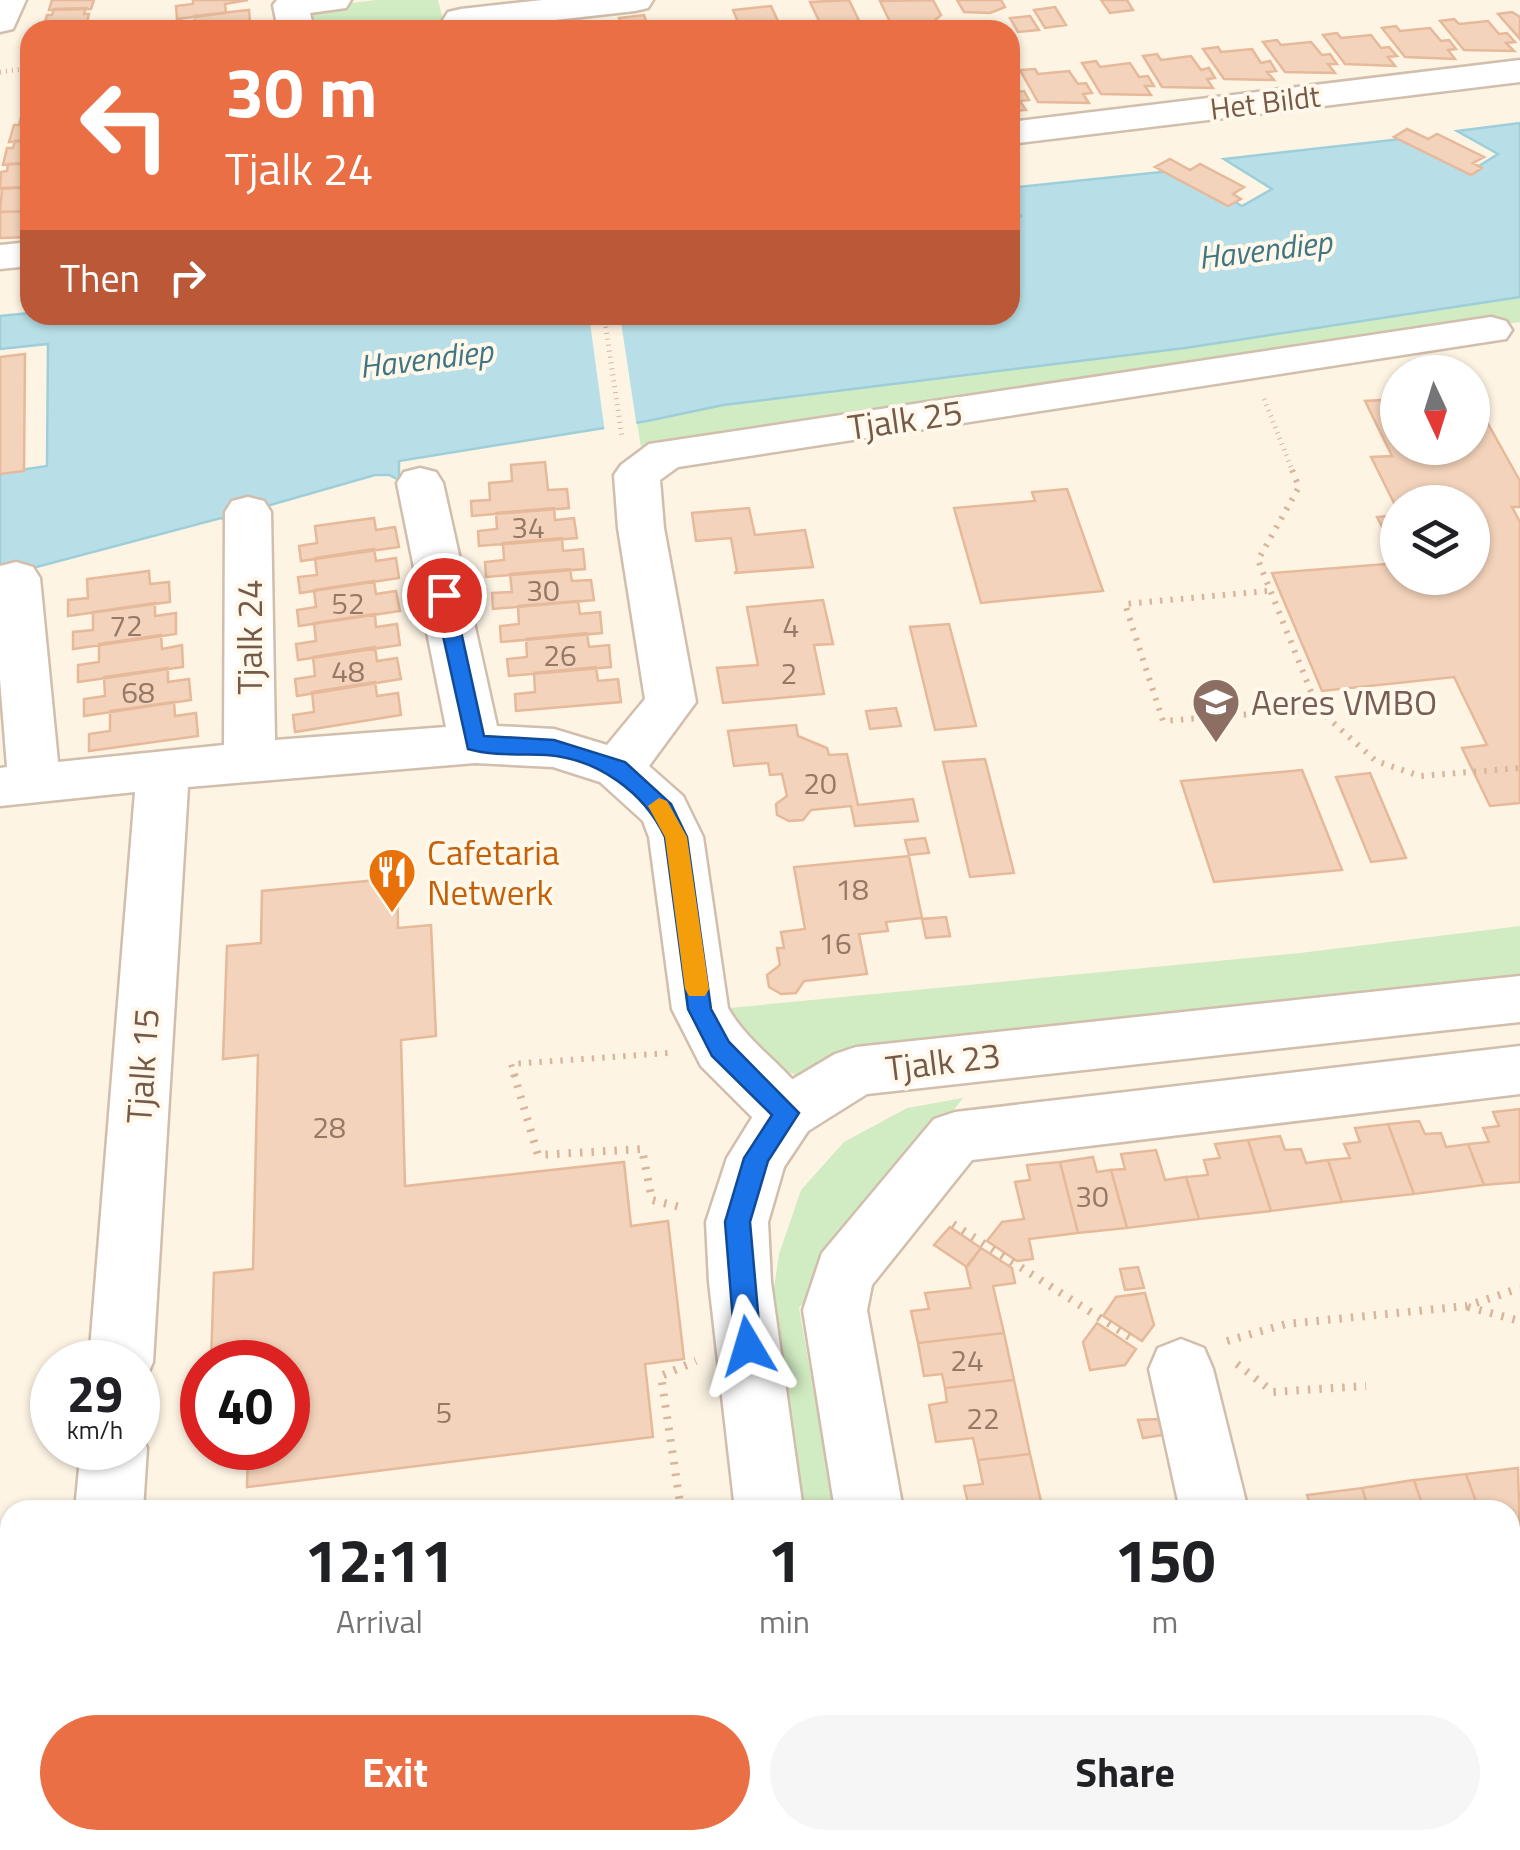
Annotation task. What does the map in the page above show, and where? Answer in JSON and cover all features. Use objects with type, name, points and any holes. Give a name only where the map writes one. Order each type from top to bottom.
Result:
[{"type":"street","points":[[0,21],[8,0]]},
{"type":"street","points":[[294,20],[292,5],[333,0]]},
{"type":"street","points":[[461,17],[540,13],[635,0]]},
{"type":"street","name":"Het Bildt","points":[[1020,133],[1520,71]]},
{"type":"street","name":"Tjalk 25","points":[[618,768],[671,702],[641,528],[637,475],[665,454],[1491,330]]},
{"type":"street","points":[[420,483],[475,744]]},
{"type":"street","name":"Tjalk 24","points":[[248,512],[250,761]]},
{"type":"street","points":[[16,578],[17,785],[250,761],[475,744],[554,748],[618,768],[664,810],[676,837],[700,1009],[721,1049],[787,1113]]},
{"type":"street","name":"Tjalk 15","points":[[123,1340],[162,770]]},
{"type":"street","name":"Tjalk 23","points":[[768,1500],[740,1282],[737,1222],[757,1158],[787,1113],[856,1071],[1520,999]]},
{"type":"street","points":[[867,1500],[836,1310],[844,1273],[955,1137],[1520,1070]]},
{"type":"street","points":[[1197,1357],[1213,1500]]},
{"type":"street","points":[[110,1500],[112,1470]]},
{"type":"path","points":[[605,325],[622,439]]},
{"type":"path","points":[[1250,368],[1299,487],[1258,560],[1318,709],[1376,761],[1420,776],[1520,768]]},
{"type":"path","points":[[1268,591],[1125,604],[1163,721],[1318,709]]},
{"type":"path","points":[[682,1223],[680,1207],[652,1200],[642,1149],[538,1155],[511,1064],[721,1049]]},
{"type":"path","points":[[905,1194],[1197,1357],[1273,1392],[1366,1386]]},
{"type":"path","points":[[1197,1357],[1286,1324],[1467,1306],[1520,1288]]},
{"type":"path","points":[[1467,1306],[1520,1321]]},
{"type":"path","points":[[680,1500],[661,1376],[700,1359],[697,1341]]},
{"type":"green space","points":[[377,0],[438,0],[443,20],[303,20],[301,9]]},
{"type":"green space","points":[[1520,297],[1520,322],[654,441],[641,447],[637,423],[723,405],[1185,348]]},
{"type":"green space","points":[[1520,926],[1520,981],[800,1077],[747,1054],[719,1009],[1300,953]]},
{"type":"green space","points":[[963,1098],[799,1308],[833,1500],[795,1500],[767,1336],[779,1254],[801,1190],[844,1142],[907,1108]]},
{"type":"water","name":"Havendiep","points":[[1520,123],[1520,297],[1185,348],[723,405],[399,461],[399,480],[375,475],[267,506],[266,502],[237,505],[226,521],[221,518],[29,569],[0,570],[0,473],[47,466],[48,344],[0,349],[0,316],[20,314],[20,325],[1020,325],[1020,187],[1180,170],[1242,206],[1272,189],[1224,159],[1410,138],[1471,171],[1498,154],[1457,131]]},
{"type":"pier","points":[[590,325],[622,325],[637,428],[605,433]]},
{"type":"building","points":[[52,0],[94,0],[91,9],[49,10]]},
{"type":"building","points":[[193,0],[248,0],[225,4],[226,13],[177,19],[176,6],[193,4]]},
{"type":"building","points":[[849,0],[859,20],[819,20],[810,2]]},
{"type":"building","points":[[933,0],[941,15],[935,20],[889,20],[880,1]]},
{"type":"building","points":[[957,0],[1001,0],[1005,7],[990,13],[964,12]]},
{"type":"building","points":[[1101,0],[1127,0],[1133,10],[1110,13]]},
{"type":"building","points":[[771,6],[777,20],[737,20],[733,10]]},
{"type":"building","points":[[1055,7],[1066,25],[1045,28],[1034,10]]},
{"type":"building","points":[[86,8],[84,14],[89,14],[87,20],[46,20],[54,9]]},
{"type":"building","points":[[249,10],[250,20],[194,20],[194,16]]},
{"type":"building","points":[[1512,12],[1520,17],[1520,39],[1498,14]]},
{"type":"building","points":[[644,15],[646,20],[620,20]]},
{"type":"building","points":[[1030,16],[1039,30],[1020,32],[1020,20],[1010,18]]},
{"type":"building","points":[[1454,19],[1459,24],[1488,21],[1499,34],[1507,33],[1515,42],[1506,43],[1514,51],[1464,50],[1440,21]]},
{"type":"building","points":[[1396,26],[1400,31],[1430,28],[1441,41],[1449,40],[1456,49],[1448,50],[1455,59],[1405,57],[1382,28]]},
{"type":"building","points":[[1337,33],[1341,38],[1371,35],[1381,48],[1389,47],[1397,56],[1388,57],[1395,66],[1345,64],[1323,35]]},
{"type":"building","points":[[1277,40],[1281,45],[1311,42],[1322,55],[1330,54],[1337,64],[1328,64],[1335,73],[1285,72],[1263,42]]},
{"type":"building","points":[[1218,47],[1221,52],[1252,49],[1261,63],[1270,61],[1276,71],[1267,72],[1274,80],[1224,79],[1203,49]]},
{"type":"building","points":[[1157,54],[1161,60],[1191,56],[1201,70],[1209,68],[1215,78],[1207,79],[1213,88],[1162,87],[1143,56]]},
{"type":"building","points":[[1096,61],[1100,67],[1130,63],[1139,77],[1148,76],[1154,86],[1145,86],[1151,95],[1101,94],[1082,63]]},
{"type":"building","points":[[1035,69],[1038,74],[1069,71],[1078,84],[1086,83],[1092,93],[1083,94],[1089,103],[1038,102],[1020,70]]},
{"type":"building","points":[[20,122],[20,141],[9,142],[14,125]]},
{"type":"building","points":[[1407,129],[1428,139],[1437,134],[1484,157],[1473,163],[1482,168],[1471,175],[1394,137]]},
{"type":"building","points":[[15,141],[20,141],[20,164],[3,165],[7,148],[13,148]]},
{"type":"building","points":[[1170,159],[1190,170],[1200,164],[1244,187],[1233,194],[1241,199],[1228,206],[1155,167]]},
{"type":"building","points":[[20,163],[20,188],[0,189],[1,172],[7,171],[8,164]]},
{"type":"building","points":[[20,187],[20,211],[0,212],[2,188]]},
{"type":"building","points":[[20,211],[20,237],[0,238],[0,212]]},
{"type":"building","points":[[25,354],[24,471],[0,474],[0,357]]},
{"type":"building","points":[[1380,400],[1380,432],[1365,401]]},
{"type":"building","points":[[1490,427],[1520,481],[1520,507],[1512,507],[1520,522],[1520,803],[1490,806],[1462,748],[1487,745],[1454,677],[1322,691],[1272,573],[1380,564],[1380,595],[1490,595],[1490,485],[1385,485],[1371,457],[1380,457],[1380,465],[1490,465]]},
{"type":"building","points":[[545,462],[548,490],[567,489],[569,508],[472,516],[471,501],[490,500],[489,483],[512,481],[511,465]]},
{"type":"building","points":[[1067,489],[1103,591],[981,603],[954,508],[1035,501],[1032,492]]},
{"type":"building","points":[[554,508],[555,520],[574,518],[577,538],[479,546],[478,531],[497,529],[496,513]]},
{"type":"building","points":[[749,508],[755,535],[805,530],[813,567],[734,573],[737,572],[731,538],[696,541],[692,513]]},
{"type":"building","points":[[374,518],[376,530],[395,527],[399,547],[301,561],[299,546],[317,543],[315,526]]},
{"type":"building","points":[[562,538],[563,551],[583,549],[585,569],[486,577],[485,562],[504,560],[503,543]]},
{"type":"building","points":[[374,549],[376,561],[396,558],[399,578],[300,593],[298,577],[317,575],[315,558]]},
{"type":"building","points":[[570,569],[572,581],[591,580],[594,600],[493,609],[492,593],[512,592],[510,574]]},
{"type":"building","points":[[149,571],[150,584],[169,582],[170,602],[68,616],[68,600],[88,598],[87,579]]},
{"type":"building","points":[[374,581],[376,594],[396,591],[400,611],[299,626],[297,610],[316,607],[314,590]]},
{"type":"building","points":[[823,600],[833,644],[814,645],[824,694],[723,703],[717,668],[758,665],[747,607]]},
{"type":"building","points":[[578,601],[580,614],[600,612],[602,633],[501,642],[500,626],[519,624],[518,606]]},
{"type":"building","points":[[155,603],[155,616],[176,613],[176,634],[73,649],[73,632],[93,630],[93,612]]},
{"type":"building","points":[[375,614],[376,627],[397,624],[400,645],[298,660],[296,644],[316,641],[314,623]]},
{"type":"building","points":[[949,624],[976,726],[935,730],[910,627]]},
{"type":"building","points":[[587,633],[589,647],[609,645],[611,667],[509,676],[507,659],[527,657],[526,639]]},
{"type":"building","points":[[161,635],[162,649],[182,645],[183,667],[78,682],[78,665],[99,662],[99,644]]},
{"type":"building","points":[[375,647],[377,661],[397,658],[401,679],[297,696],[295,679],[315,676],[313,657]]},
{"type":"building","points":[[596,667],[598,681],[618,679],[621,702],[516,711],[515,694],[535,692],[534,673]]},
{"type":"building","points":[[168,668],[168,682],[189,679],[191,700],[84,716],[84,699],[105,696],[104,677]]},
{"type":"building","points":[[375,682],[377,696],[398,693],[401,715],[295,732],[293,715],[314,712],[312,692]]},
{"type":"building","points":[[174,702],[175,716],[196,713],[198,736],[89,751],[89,734],[110,731],[110,711]]},
{"type":"building","points":[[896,708],[901,726],[870,729],[866,711]]},
{"type":"building","points":[[796,725],[798,736],[827,748],[829,755],[847,754],[858,805],[913,799],[918,821],[855,826],[851,806],[811,810],[803,820],[789,821],[777,815],[776,804],[787,796],[782,774],[770,775],[768,763],[734,766],[728,731]]},
{"type":"building","points":[[985,759],[1014,873],[970,877],[943,762]]},
{"type":"building","points":[[1302,770],[1342,870],[1214,882],[1181,781]]},
{"type":"building","points":[[1370,773],[1406,858],[1371,862],[1336,777]]},
{"type":"building","points":[[925,838],[929,853],[909,855],[905,840]]},
{"type":"building","points":[[909,856],[922,918],[886,922],[888,931],[859,934],[867,974],[804,981],[796,993],[781,994],[769,987],[767,975],[780,965],[777,948],[784,948],[781,932],[805,929],[794,867]]},
{"type":"building","points":[[397,878],[398,928],[431,925],[436,1036],[401,1040],[405,1186],[624,1162],[631,1226],[668,1221],[684,1359],[645,1364],[653,1437],[247,1487],[247,1470],[310,1470],[310,1340],[212,1340],[214,1273],[253,1269],[258,1055],[223,1059],[227,946],[261,943],[262,891]]},
{"type":"building","points":[[946,917],[950,936],[926,938],[922,919]]},
{"type":"building","points":[[1520,1109],[1520,1182],[1484,1185],[1468,1144],[1489,1142],[1483,1128],[1499,1126],[1493,1112]]},
{"type":"building","points":[[1419,1121],[1425,1134],[1441,1133],[1446,1147],[1468,1144],[1484,1185],[1414,1194],[1388,1124]]},
{"type":"building","points":[[1388,1124],[1414,1194],[1342,1202],[1328,1160],[1350,1158],[1344,1144],[1360,1142],[1355,1128]]},
{"type":"building","points":[[1280,1136],[1285,1150],[1301,1149],[1306,1163],[1328,1160],[1342,1202],[1271,1211],[1248,1140]]},
{"type":"building","points":[[1248,1140],[1271,1211],[1199,1219],[1186,1177],[1208,1175],[1204,1160],[1220,1158],[1215,1144]]},
{"type":"building","points":[[1156,1150],[1165,1180],[1186,1177],[1199,1219],[1127,1228],[1111,1170],[1125,1169],[1121,1154]]},
{"type":"building","points":[[1093,1157],[1097,1172],[1111,1170],[1127,1228],[1078,1233],[1060,1162]]},
{"type":"building","points":[[1060,1162],[1078,1233],[1029,1239],[1033,1259],[1017,1261],[987,1241],[1002,1222],[1024,1219],[1015,1182],[1030,1180],[1027,1165]]},
{"type":"building","points":[[950,1227],[981,1248],[967,1267],[934,1245]]},
{"type":"building","points":[[981,1248],[1012,1268],[1015,1283],[993,1286],[1004,1333],[918,1343],[911,1311],[929,1309],[925,1293],[971,1288],[966,1267]]},
{"type":"building","points":[[1138,1267],[1144,1288],[1125,1290],[1120,1269]]},
{"type":"building","points":[[1145,1293],[1154,1325],[1142,1341],[1103,1316],[1116,1297]]},
{"type":"building","points":[[1097,1323],[1136,1349],[1125,1365],[1090,1370],[1083,1342]]},
{"type":"building","points":[[1004,1333],[1014,1380],[945,1388],[942,1374],[924,1376],[918,1343]]},
{"type":"building","points":[[1014,1380],[1030,1454],[978,1460],[973,1438],[936,1442],[929,1405],[947,1402],[945,1388]]},
{"type":"building","points":[[1158,1419],[1163,1435],[1143,1438],[1138,1420]]},
{"type":"building","points":[[1030,1454],[1041,1500],[967,1500],[964,1486],[983,1484],[978,1460]]},
{"type":"building","points":[[1518,1468],[1519,1500],[1475,1500],[1466,1474]]},
{"type":"building","points":[[1466,1474],[1475,1500],[1421,1500],[1414,1480]]},
{"type":"building","points":[[1414,1480],[1421,1500],[1366,1500],[1362,1488]]},
{"type":"building","points":[[1362,1488],[1366,1500],[1309,1500],[1307,1495]]},
{"type":"slow traffic","points":[[659,806],[676,837],[697,989]]},
{"type":"place","name":"Aeres VMBO","points":[[1216,744]]},
{"type":"place","name":"Cafetaria Netwerk","points":[[392,914]]},
{"type":"route","points":[[444,595],[475,744],[554,748],[618,768],[664,810],[676,837],[700,1009],[721,1049],[787,1113],[757,1158],[737,1222],[748,1346]]}]
